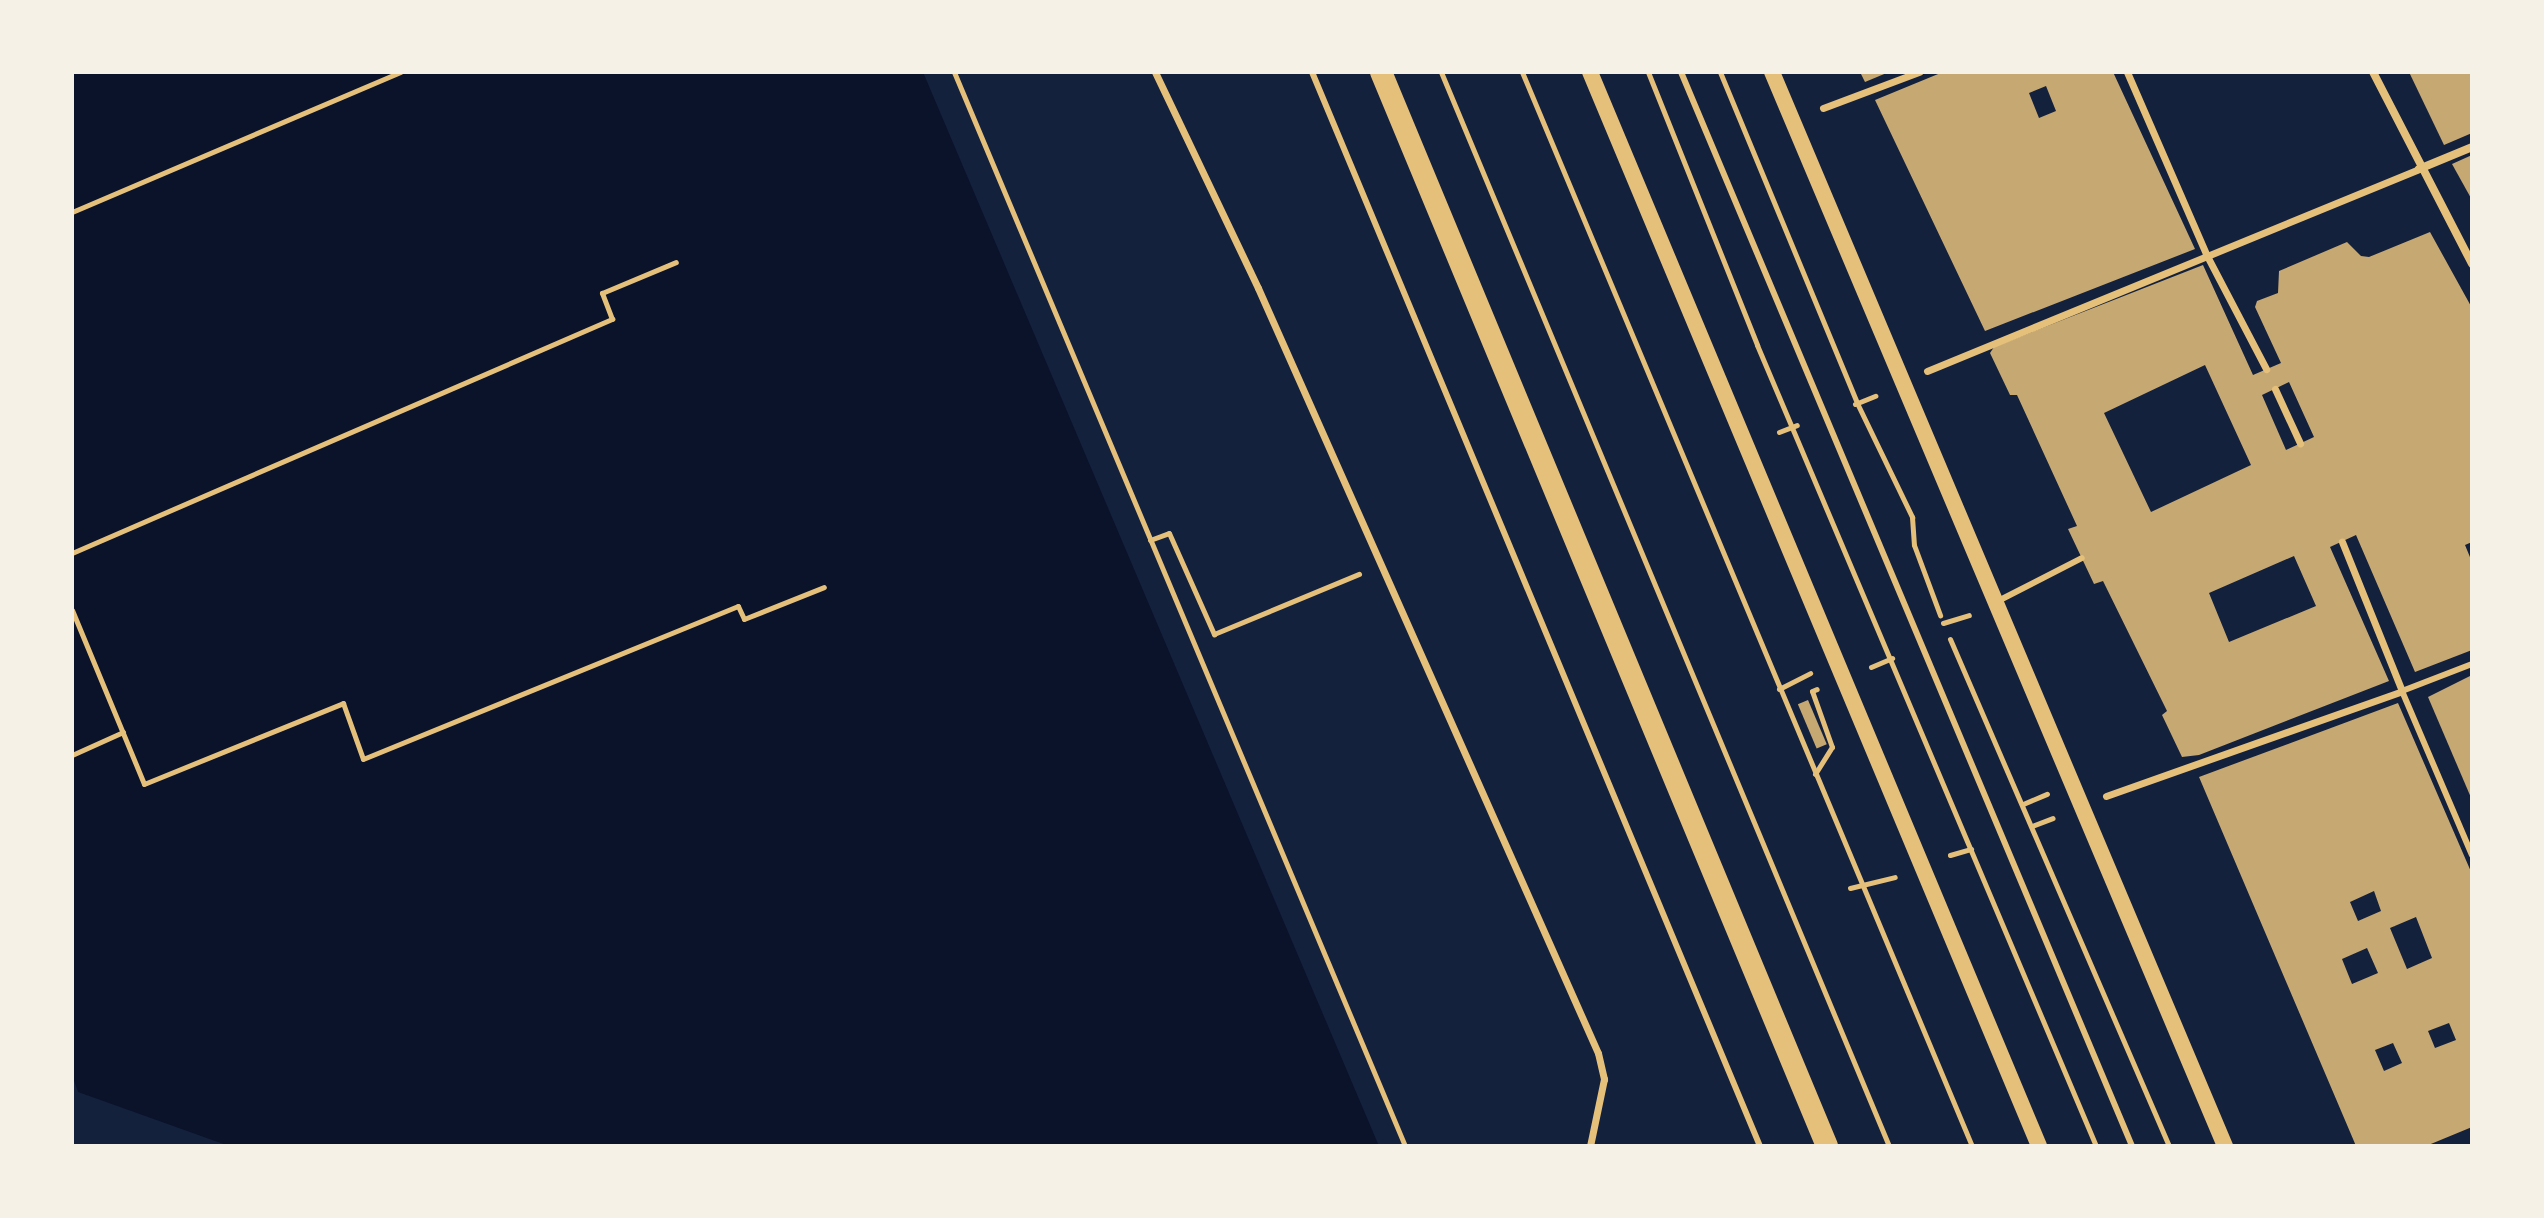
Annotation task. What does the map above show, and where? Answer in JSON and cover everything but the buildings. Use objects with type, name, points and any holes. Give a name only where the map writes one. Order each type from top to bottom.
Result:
[{"type":"highway","points":[[1381,72],[1827,1146]]},
{"type":"main road","points":[[1590,72],[2039,1146]]},
{"type":"main road","points":[[1772,72],[1900,384],[1998,601],[2225,1146]]},
{"type":"street","points":[[1155,72],[1382,565],[1598,1053],[1604,1079],[1590,1146]]},
{"type":"street","points":[[1823,108],[1919,72]]},
{"type":"street","points":[[2127,72],[2202,255],[2266,369]]},
{"type":"street","points":[[2373,72],[2419,169],[2472,264]]},
{"type":"street","points":[[1927,371],[2202,255],[2472,147]]},
{"type":"street","points":[[2275,389],[2300,443]]},
{"type":"street","points":[[2106,796],[2402,691],[2342,542]]},
{"type":"lane","points":[[1312,72],[1760,1146]]},
{"type":"lane","points":[[1681,72],[2132,1146]]},
{"type":"lane","points":[[1998,601],[2082,558]]},
{"type":"lane","points":[[2472,664],[2402,691],[2472,855]]},
{"type":"path","points":[[72,212],[400,72]]},
{"type":"path","points":[[954,72],[1405,1146]]},
{"type":"path","points":[[1441,72],[1889,1146]]},
{"type":"path","points":[[1522,72],[1972,1146]]},
{"type":"path","points":[[1648,72],[2096,1146]]},
{"type":"path","points":[[1720,72],[1857,403],[1912,517],[1914,545],[1943,623],[1963,659],[2169,1146]]},
{"type":"path","points":[[72,553],[612,319],[602,293],[676,262]]},
{"type":"path","points":[[1843,408],[1882,393]]},
{"type":"path","points":[[1779,432],[1809,421]]},
{"type":"path","points":[[1150,540],[1169,533],[1214,634],[1382,565]]},
{"type":"path","points":[[72,610],[144,784],[343,703],[363,759],[738,606],[744,619],[824,587]]},
{"type":"path","points":[[1943,623],[1975,612]]},
{"type":"path","points":[[1868,669],[1892,658]]},
{"type":"path","points":[[1779,689],[1804,676],[1815,690],[1832,747],[1815,774]]},
{"type":"path","points":[[72,755],[123,732]]},
{"type":"path","points":[[2010,810],[2050,793]]},
{"type":"path","points":[[2018,832],[2053,818]]},
{"type":"path","points":[[1945,857],[1984,845]]},
{"type":"path","points":[[1850,888],[1896,877]]},
{"type":"water","points":[[72,72],[923,72],[1379,1146],[229,1146],[78,1092],[72,1075]]}]
